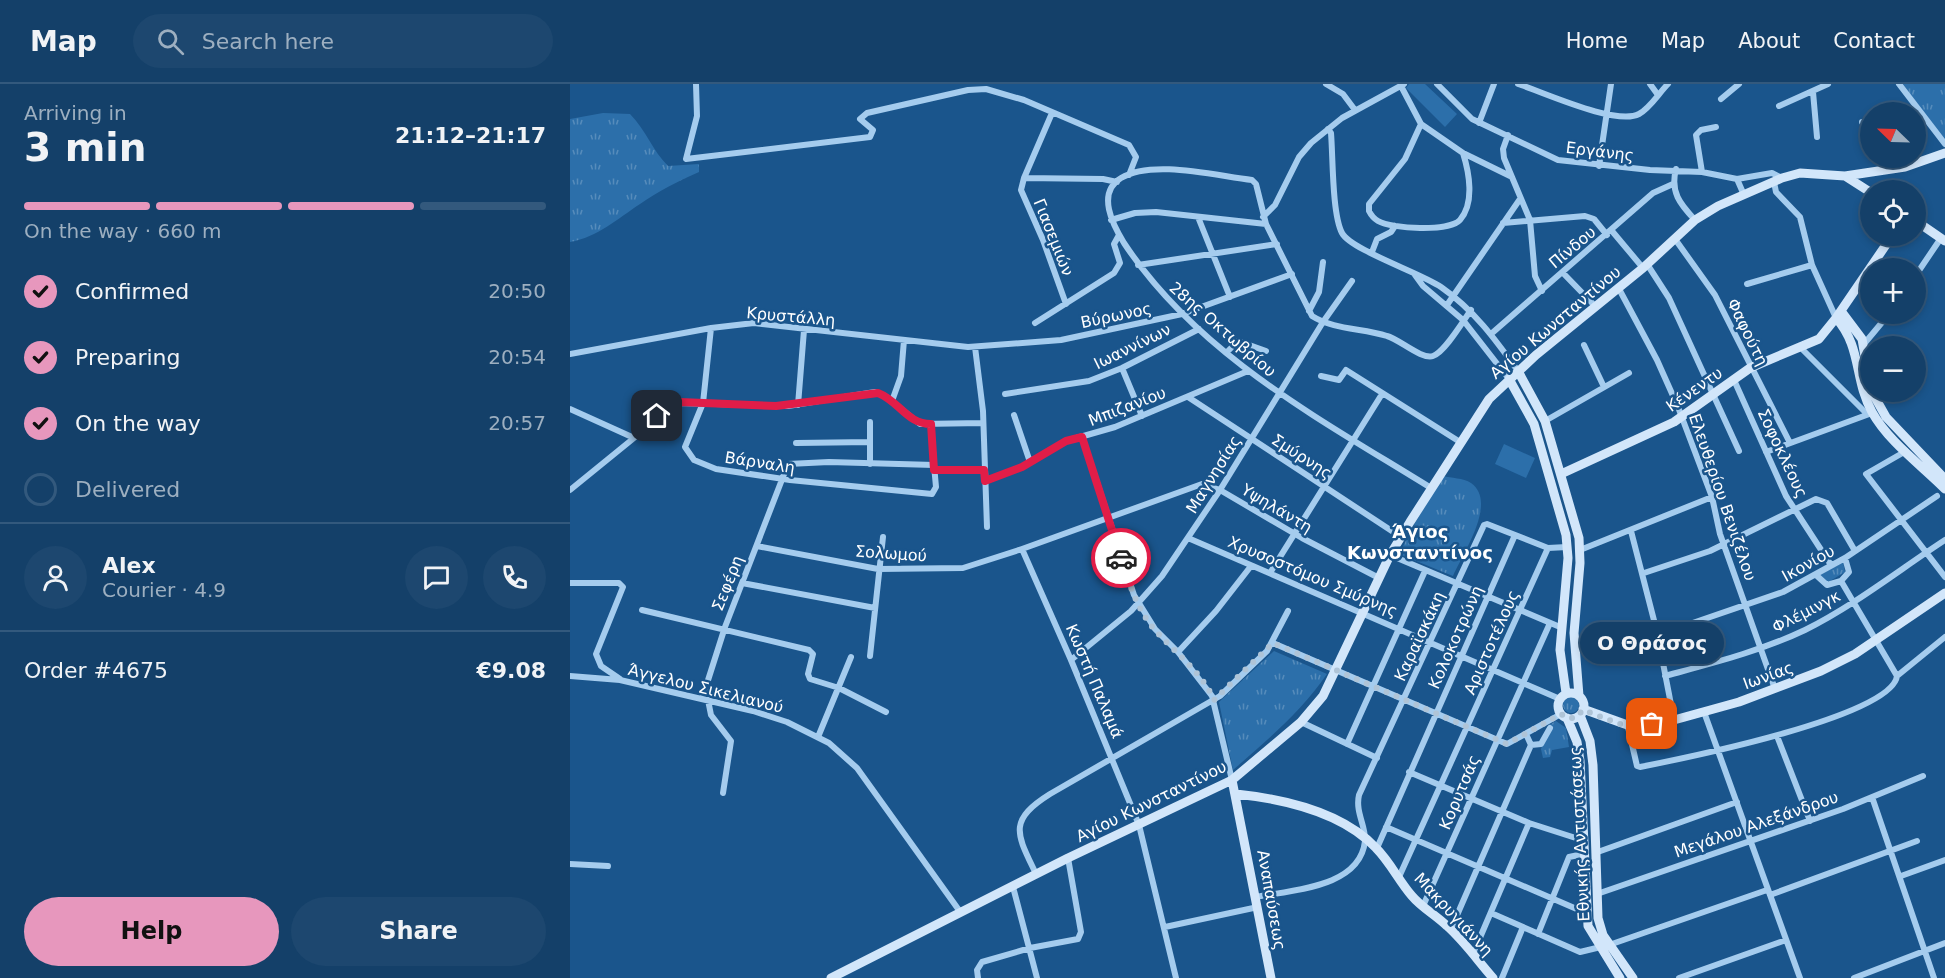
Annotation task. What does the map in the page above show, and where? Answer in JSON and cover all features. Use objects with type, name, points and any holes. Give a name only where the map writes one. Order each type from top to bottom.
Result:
[{"type":"main road","name":"Αγίου Κωνσταντίνου","points":[[831,978],[1068,858],[1235,778],[1301,722],[1326,691],[1337,671],[1390,555],[1489,399],[1518,371],[1645,266],[1695,220],[1744,195],[1800,173],[1845,176],[1905,167],[1945,153]]},
{"type":"main road","points":[[1845,176],[1860,186]]},
{"type":"main road","points":[[1926,228],[1943,239]]},
{"type":"main road","name":"Κένεντυ","points":[[1561,474],[1681,417],[1750,368],[1819,339],[1885,246]]},
{"type":"main road","points":[[1838,314],[1860,336]]},
{"type":"main road","points":[[1838,314],[1852,340],[1869,414],[1945,489]]},
{"type":"main road","points":[[1509,379],[1534,424],[1559,507],[1567,547],[1560,627],[1563,696],[1558,705],[1564,716],[1582,712],[1583,700],[1579,696],[1574,646],[1580,550],[1576,525],[1545,421],[1518,371]]},
{"type":"main road","points":[[1878,402],[1886,417],[1945,479]]},
{"type":"main road","name":"Ιωνίας","points":[[1582,712],[1628,727],[1674,720],[1775,689],[1821,671],[1877,641],[1945,593]]},
{"type":"main road","points":[[1563,696],[1579,696]]},
{"type":"main road","name":"Εθνικής Αντιστάσεως","points":[[1582,712],[1590,741],[1593,765],[1600,929],[1634,978]]},
{"type":"main road","name":"Εθνικής Αντιστάσεως","points":[[1564,716],[1577,742],[1580,761],[1586,913],[1590,930],[1620,978]]},
{"type":"main road","name":"Αναπαύσεως","points":[[1235,778],[1271,978]]},
{"type":"main road","name":"Μακρυγιάννη","points":[[1239,794],[1323,814],[1341,822],[1365,838],[1377,848],[1423,906],[1451,929],[1493,978]]},
{"type":"street","points":[[696,84],[697,116],[686,159],[870,137],[873,130],[861,120],[863,115],[975,89],[1014,96],[1129,145],[1136,157],[1129,175]]},
{"type":"street","points":[[1326,84],[1343,94],[1355,110]]},
{"type":"street","name":"Εργάνης","points":[[1437,84],[1468,116],[1479,123],[1558,160],[1599,166],[1702,172],[1737,179],[1772,173],[1778,180]]},
{"type":"street","points":[[1479,123],[1494,84]]},
{"type":"street","points":[[1518,84],[1606,115],[1637,115],[1668,84]]},
{"type":"street","points":[[1599,166],[1611,84]]},
{"type":"street","points":[[1650,84],[1658,94]]},
{"type":"street","points":[[1720,99],[1739,84]]},
{"type":"street","points":[[1779,106],[1828,84]]},
{"type":"street","points":[[1899,84],[1912,102]]},
{"type":"street","points":[[1265,220],[1304,151],[1328,129],[1355,110],[1402,85],[1421,124],[1463,153],[1510,176]]},
{"type":"street","points":[[1813,92],[1817,137]]},
{"type":"street","points":[[1052,113],[1024,178],[1102,179],[1117,182]]},
{"type":"street","points":[[1926,120],[1945,144]]},
{"type":"street","points":[[1421,124],[1406,159],[1368,206],[1376,220],[1395,226],[1448,226],[1461,219],[1469,197],[1468,174],[1463,153]]},
{"type":"street","points":[[1702,172],[1696,135],[1701,130],[1716,127]]},
{"type":"street","points":[[1328,129],[1331,133],[1339,227],[1351,243],[1429,279],[1454,296],[1471,310],[1518,371]]},
{"type":"street","points":[[1508,135],[1503,153],[1510,176],[1530,220],[1534,276],[1542,291]]},
{"type":"street","points":[[1265,220],[1140,212],[1111,220],[1109,200],[1117,182],[1129,175],[1178,170],[1254,181],[1265,220],[1309,311],[1323,322],[1388,336],[1430,357],[1441,351],[1471,310]]},
{"type":"street","points":[[1676,170],[1673,184],[1677,198],[1695,220]]},
{"type":"street","name":"Γιασεμιών","points":[[1024,178],[1022,193],[1043,240],[1066,304]]},
{"type":"street","points":[[1737,179],[1744,195]]},
{"type":"street","points":[[1778,180],[1776,192],[1800,217],[1812,265],[1829,305],[1838,314]]},
{"type":"street","name":"Πίνδου","points":[[1491,334],[1658,190],[1673,184]]},
{"type":"street","points":[[1447,305],[1520,199]]},
{"type":"street","points":[[1503,224],[1585,216],[1594,219],[1645,266],[1669,298],[1739,451]]},
{"type":"street","points":[[1198,217],[1230,297]]},
{"type":"street","name":"28ης Οκτωβρίου","points":[[1111,220],[1138,265],[1182,314],[1226,353],[1279,394],[1431,488]]},
{"type":"street","points":[[1372,252],[1377,239],[1391,232],[1395,226]]},
{"type":"street","points":[[1035,323],[1116,271],[1120,261],[1114,243],[1119,235]]},
{"type":"street","name":"Φαφούτη","points":[[1675,239],[1714,295],[1790,441]]},
{"type":"street","points":[[1926,262],[1943,239]]},
{"type":"street","points":[[1138,265],[1211,252],[1277,244]]},
{"type":"street","points":[[1309,311],[1319,291],[1323,262]]},
{"type":"street","points":[[1747,284],[1812,265]]},
{"type":"street","points":[[1563,273],[1594,306]]},
{"type":"street","name":"Βύρωνος","points":[[975,347],[1069,339],[1182,314],[1292,274]]},
{"type":"street","points":[[1415,274],[1423,286],[1463,320],[1509,379]]},
{"type":"street","name":"Μαγνησίας","points":[[1071,660],[1139,603],[1188,538],[1323,322],[1352,281]]},
{"type":"street","name":"Ελευθερίου Βενιζέλου","points":[[1618,287],[1657,360],[1681,417],[1712,497],[1724,544],[1775,689]]},
{"type":"street","name":"Κρυστάλλη","points":[[570,354],[711,328],[754,323],[975,347]]},
{"type":"street","points":[[1870,336],[1880,324]]},
{"type":"street","name":"Βάρναλη","points":[[711,328],[703,403],[685,444],[692,458],[712,468],[783,479],[932,494],[936,487],[934,468]]},
{"type":"street","name":"Ιωαννίνων","points":[[1005,394],[1077,384],[1122,368],[1199,329]]},
{"type":"street","points":[[798,405],[804,330]]},
{"type":"street","points":[[892,401],[901,376],[904,340]]},
{"type":"street","points":[[1226,353],[1238,341],[1266,351]]},
{"type":"street","points":[[1584,345],[1604,387]]},
{"type":"street","points":[[975,347],[983,423],[987,527]]},
{"type":"street","points":[[1766,452],[1790,441],[1841,426],[1869,414],[1801,348]]},
{"type":"street","points":[[1122,368],[1142,416]]},
{"type":"street","points":[[1321,376],[1339,380],[1346,370],[1460,442]]},
{"type":"street","name":"Μπιζανίου","points":[[985,481],[1030,462],[1064,442],[1142,416],[1248,371]]},
{"type":"street","points":[[1545,421],[1629,373]]},
{"type":"street","name":"Σοφοκλέους","points":[[1734,380],[1794,508],[1831,565]]},
{"type":"street","points":[[570,490],[675,403],[798,405],[871,393],[882,394],[917,423],[983,423]]},
{"type":"street","points":[[1270,573],[1382,394]]},
{"type":"street","name":"Σμύρνης","points":[[1188,397],[1401,537]]},
{"type":"street","points":[[570,409],[632,437]]},
{"type":"street","points":[[1014,415],[1030,462]]},
{"type":"street","points":[[870,422],[870,464]]},
{"type":"street","points":[[931,424],[934,468]]},
{"type":"street","points":[[1082,437],[1128,580],[1155,629],[1178,652],[1214,700],[1235,778]]},
{"type":"street","points":[[796,443],[870,442]]},
{"type":"street","points":[[1906,451],[1866,474],[1945,577]]},
{"type":"street","points":[[783,479],[786,466],[792,462],[984,470]]},
{"type":"street","name":"Σεφέρη","points":[[705,700],[725,627],[783,479]]},
{"type":"street","name":"Υψηλάντη","points":[[1022,549],[1202,484],[1220,490],[1294,534],[1379,578]]},
{"type":"street","name":"Ικονίου","points":[[1574,646],[1657,632],[1699,622],[1783,592],[1845,558],[1937,496]]},
{"type":"street","points":[[1580,550],[1712,497]]},
{"type":"street","points":[[1644,573],[1724,544],[1816,499],[1827,502],[1855,551]]},
{"type":"street","name":"Καραϊσκάκη","points":[[1365,838],[1358,801],[1482,527],[1487,524],[1515,535]]},
{"type":"street","points":[[1631,531],[1644,573],[1674,720]]},
{"type":"street","points":[[1515,535],[1548,548],[1567,547]]},
{"type":"street","name":"Κολοκοτρώνη","points":[[1377,848],[1515,535]]},
{"type":"street","points":[[870,656],[883,537]]},
{"type":"street","name":"Χρυσοστόμου Σμύρνης","points":[[1188,538],[1563,696]]},
{"type":"street","name":"Φλέμινγκ","points":[[1665,676],[1762,648],[1805,630],[1854,602],[1945,540]]},
{"type":"street","name":"Σολωμού","points":[[757,546],[878,569],[963,568],[1022,549]]},
{"type":"street","name":"Αριστοτέλους","points":[[1399,878],[1548,548]]},
{"type":"street","name":"Κωστή Παλαμά","points":[[1022,549],[1139,825],[1176,978]]},
{"type":"street","points":[[1390,555],[1560,627]]},
{"type":"street","points":[[1816,575],[1826,584],[1841,581],[1849,569],[1845,558]]},
{"type":"street","points":[[1178,652],[1211,616],[1251,566]]},
{"type":"street","points":[[1347,744],[1425,571]]},
{"type":"street","points":[[1841,581],[1897,676]]},
{"type":"street","points":[[570,583],[618,583],[623,587],[596,654],[601,666],[620,680]]},
{"type":"street","points":[[742,583],[875,608]]},
{"type":"street","points":[[642,610],[725,627],[809,650],[813,654],[808,674],[810,679],[839,688],[886,712]]},
{"type":"street","points":[[1036,874],[1019,837],[1022,817],[1038,801],[1214,700],[1273,643],[1288,610]]},
{"type":"street","name":"Κορυτσάς","points":[[1423,906],[1550,623]]},
{"type":"street","points":[[1628,727],[1639,767],[1777,736],[1877,696],[1894,686],[1897,676],[1945,637]]},
{"type":"street","points":[[1273,643],[1508,744],[1564,716]]},
{"type":"street","points":[[818,737],[851,657]]},
{"type":"street","name":"Άγγελου Σικελιανού","points":[[570,676],[620,680],[774,717],[838,749],[857,768],[961,914]]},
{"type":"street","points":[[705,700],[711,715],[731,741],[723,793]]},
{"type":"street","points":[[1704,712],[1800,978]]},
{"type":"street","points":[[1301,722],[1377,758]]},
{"type":"street","points":[[1531,745],[1541,744],[1550,728]]},
{"type":"street","points":[[1451,929],[1531,745],[1526,734]]},
{"type":"street","points":[[1777,736],[1810,821]]},
{"type":"street","points":[[1409,772],[1529,823],[1582,840]]},
{"type":"street","name":"Μεγάλου Αλεξάνδρου","points":[[1597,894],[1810,821],[1923,776]]},
{"type":"street","points":[[1872,797],[1934,978]]},
{"type":"street","points":[[1595,853],[1737,802]]},
{"type":"street","points":[[1473,954],[1529,823]]},
{"type":"street","points":[[1386,827],[1586,913]]},
{"type":"street","points":[[1165,927],[1338,878],[1357,860],[1365,838]]},
{"type":"street","points":[[1491,913],[1578,952],[1609,945],[1768,893],[1917,841]]},
{"type":"street","points":[[1538,934],[1569,856],[1583,854]]},
{"type":"street","points":[[978,978],[977,970],[982,962],[1030,948],[1076,941],[1080,936],[1068,858]]},
{"type":"street","points":[[1900,876],[1945,860]]},
{"type":"street","points":[[570,864],[608,866]]},
{"type":"street","points":[[1013,887],[1037,978]]},
{"type":"street","points":[[1502,978],[1523,927]]},
{"type":"street","points":[[1679,978],[1786,940]]},
{"type":"street","points":[[1854,978],[1945,943]]},
{"type":"green space","points":[[1409,84],[1425,84],[1457,114],[1445,127],[1406,88]]},
{"type":"green space","points":[[1903,84],[1945,84],[1945,142],[1926,116],[1926,102],[1916,102]]},
{"type":"green space","points":[[603,113],[630,114],[668,166],[699,164],[699,172],[654,195],[598,232],[570,242],[570,119]]},
{"type":"green space","points":[[1504,444],[1535,458],[1526,478],[1495,464]]},
{"type":"green space","points":[[1443,476],[1471,483],[1478,492],[1481,502],[1476,528],[1453,576],[1399,554]]},
{"type":"green space","points":[[1843,562],[1845,572],[1830,581],[1825,581],[1820,575]]},
{"type":"green space","points":[[1274,651],[1327,674],[1295,713],[1233,770],[1219,702]]},
{"type":"green space","points":[[1568,697],[1574,697],[1579,705],[1577,711],[1568,713],[1563,708],[1563,702]]},
{"type":"green space","points":[[1556,721],[1566,728],[1569,747],[1552,750],[1550,757],[1543,758],[1541,749],[1549,725]]},
{"type":"way so far","points":[[1121,558],[1144,615],[1178,652],[1214,700],[1262,657],[1273,643],[1507,744],[1561,714],[1571,719],[1580,715],[1583,710],[1628,727],[1652,724]]},
{"type":"place","name":"Ο Θράσος","points":[[1652,724]]},
{"type":"district","name":"Άγιος Κωνσταντίνος","points":[[1420,542]]},
{"type":"route","points":[[657,416],[680,402],[760,406],[798,405],[878,393],[892,401],[917,423],[931,424],[934,470],[984,470],[985,481],[1022,467],[1066,441],[1082,437],[1121,558]]}]
